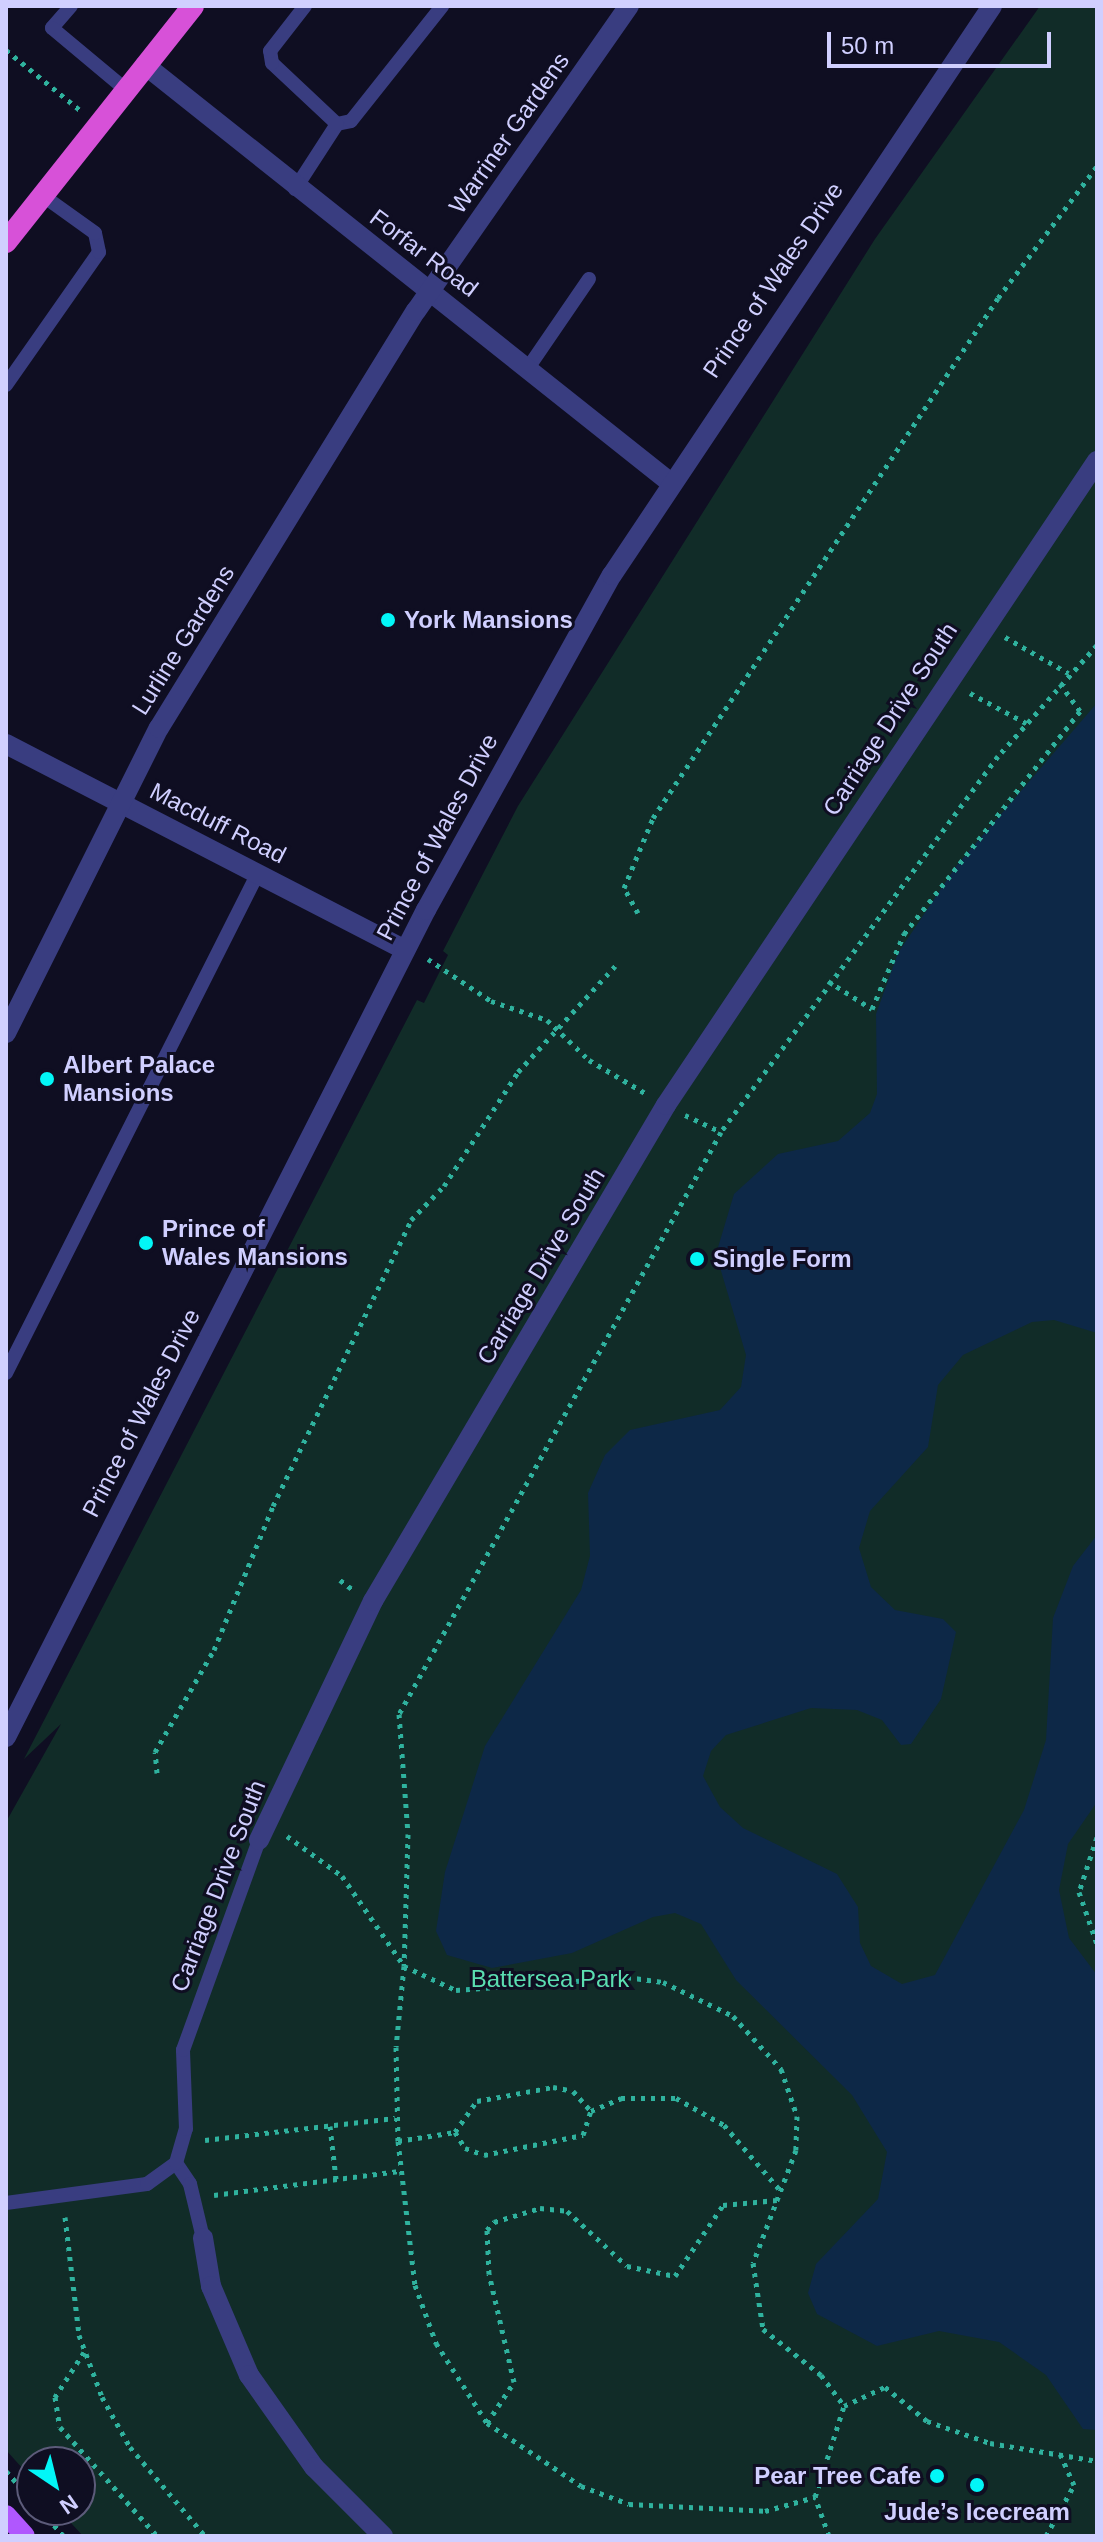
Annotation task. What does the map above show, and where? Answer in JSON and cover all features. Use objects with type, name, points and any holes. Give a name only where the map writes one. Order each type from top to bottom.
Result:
[{"type":"highway","points":[[6,242],[193,6]]},
{"type":"main road","points":[[6,2515],[25,2536]]},
{"type":"street","name":"Warriner Gardens","points":[[432,290],[629,6]]},
{"type":"street","name":"Prince of Wales Drive","points":[[6,1737],[405,950],[612,575],[992,6]]},
{"type":"street","name":"Forfar Road","points":[[145,65],[295,189],[432,290],[671,483]]},
{"type":"street","name":"Lurline Gardens","points":[[6,1032],[159,728],[432,290]]},
{"type":"street","name":"Carriage Drive South","points":[[261,1832],[373,1601],[666,1105],[983,625],[1097,461]]},
{"type":"street","name":"Macduff Road","points":[[6,744],[405,950]]},
{"type":"street","points":[[203,2238],[211,2286],[249,2375],[314,2467],[383,2536]]},
{"type":"lane","points":[[71,6],[52,28],[125,89]]},
{"type":"lane","points":[[305,6],[270,51],[272,63],[337,124]]},
{"type":"lane","points":[[295,189],[337,124],[351,121],[442,6]]},
{"type":"lane","points":[[6,385],[99,252],[95,233],[42,195]]},
{"type":"lane","points":[[528,368],[589,279]]},
{"type":"lane","points":[[6,1373],[258,873]]},
{"type":"lane","name":"Carriage Drive South","points":[[176,2163],[184,2142],[183,2050],[261,1832]]},
{"type":"lane","points":[[6,2203],[147,2184],[176,2163],[193,2197],[203,2238]]},
{"type":"path","points":[[6,50],[97,125]]},
{"type":"path","points":[[638,913],[624,888],[653,818],[991,308],[1097,166]]},
{"type":"path","points":[[983,625],[1068,673]]},
{"type":"path","points":[[815,2497],[765,2511],[629,2504],[581,2486],[487,2423],[436,2343],[415,2285],[395,2118],[408,1834],[399,1714],[721,1132],[828,981],[1026,723],[1068,673],[1097,645]]},
{"type":"path","points":[[946,681],[1026,723]]},
{"type":"path","points":[[828,981],[872,1009],[904,934],[1080,711],[1060,683]]},
{"type":"path","points":[[405,950],[491,1001],[559,1028],[589,1060],[666,1105],[721,1132]]},
{"type":"path","points":[[157,1773],[155,1752],[214,1650],[273,1506],[397,1245],[518,1072],[615,966]]},
{"type":"path","points":[[261,1832],[308,1847],[342,1876],[404,1966],[456,1990],[627,1977],[699,1995],[763,2041],[794,2092],[796,2150],[753,2263],[763,2329],[821,2375],[844,2406]]},
{"type":"path","points":[[1097,1837],[1079,1892],[1097,1944]]},
{"type":"path","points":[[398,2141],[455,2132],[477,2101],[553,2087],[573,2091],[591,2111]]},
{"type":"path","points":[[455,2132],[465,2148],[498,2153],[583,2135],[591,2111],[621,2098],[676,2098],[724,2125],[780,2191]]},
{"type":"path","points":[[184,2142],[395,2118]]},
{"type":"path","points":[[330,2126],[336,2179]]},
{"type":"path","points":[[193,2197],[399,2171]]},
{"type":"path","points":[[62,2194],[85,2351],[130,2447],[205,2536]]},
{"type":"path","points":[[487,2423],[514,2382],[489,2274],[487,2230],[494,2222],[540,2208],[567,2211],[616,2259],[646,2275],[675,2276],[723,2205],[777,2200]]},
{"type":"path","points":[[85,2351],[55,2397],[60,2427],[157,2536]]},
{"type":"path","points":[[829,2536],[815,2497],[844,2406],[885,2387],[927,2421],[990,2443],[1097,2461]]},
{"type":"path","points":[[1046,2536],[1074,2485],[1060,2453]]},
{"type":"green space","name":"Battersea Park","points":[[1040,6],[1097,6],[1097,2536],[83,2536],[74,2526],[96,2526],[96,2446],[16,2446],[16,2461],[6,2450],[6,1822],[61,1724],[24,1759],[417,1000],[424,1003],[448,955],[443,951],[518,806],[875,239]]},
{"type":"water","points":[[1097,703],[1097,1333],[1054,1320],[1032,1322],[963,1355],[938,1385],[928,1447],[870,1511],[859,1548],[871,1587],[895,1610],[943,1619],[956,1632],[941,1699],[911,1744],[901,1745],[882,1720],[857,1710],[811,1708],[726,1735],[711,1751],[703,1776],[720,1807],[743,1828],[837,1874],[858,1907],[860,1943],[871,1966],[902,1984],[935,1975],[1024,1810],[1046,1740],[1053,1618],[1073,1566],[1097,1535],[1097,1802],[1068,1844],[1059,1890],[1069,1938],[1097,1975],[1097,2430],[1083,2429],[1046,2375],[999,2342],[939,2331],[877,2346],[817,2314],[808,2293],[816,2264],[878,2199],[887,2152],[852,2095],[736,1980],[701,1924],[675,1913],[653,1917],[572,1953],[492,1968],[447,1955],[436,1931],[445,1872],[485,1746],[581,1590],[590,1556],[588,1493],[605,1455],[630,1430],[720,1410],[741,1387],[746,1355],[716,1254],[734,1194],[778,1154],[838,1141],[870,1113],[877,1094],[876,1014],[898,953],[957,865]]},
{"type":"place","name":"York Mansions","points":[[388,620]]},
{"type":"place","name":"Albert Palace Mansions","points":[[47,1079]]},
{"type":"place","name":"Prince of Wales Mansions","points":[[146,1243]]},
{"type":"place","name":"Single Form","points":[[697,1259]]},
{"type":"place","name":"Pear Tree Cafe","points":[[937,2476]]},
{"type":"place","name":"Jude’s Icecream","points":[[977,2485]]}]
